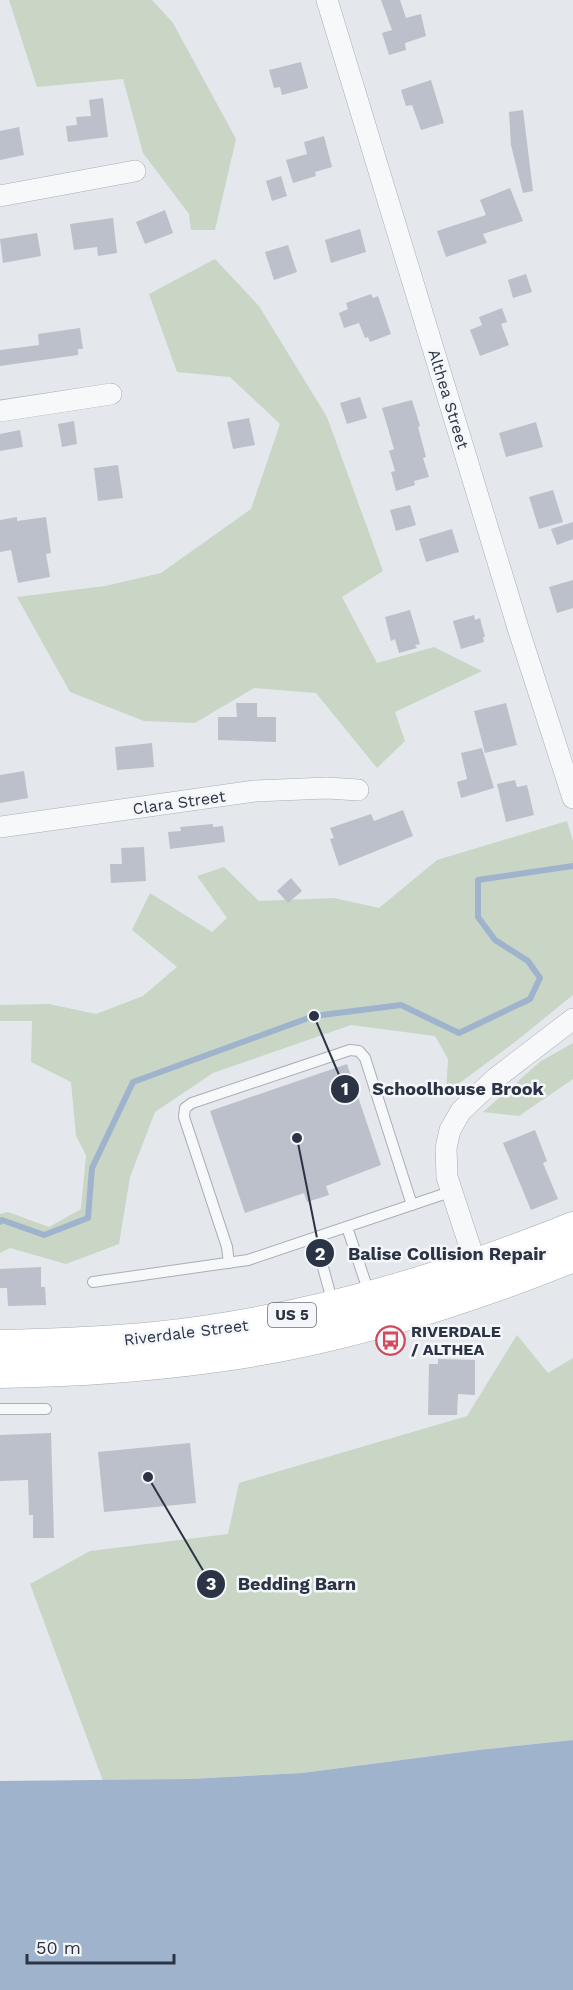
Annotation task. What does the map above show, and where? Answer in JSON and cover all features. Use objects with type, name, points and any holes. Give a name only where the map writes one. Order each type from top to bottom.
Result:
[{"type":"main road","name":"Riverdale Street","points":[[0,1372],[107,1367],[242,1352],[359,1328],[481,1277],[573,1228]]},
{"type":"main road","name":"Riverdale Street","points":[[0,1346],[86,1343],[239,1326],[573,1256]]},
{"type":"street","name":"Althea Street","points":[[327,0],[516,620],[573,798]]},
{"type":"street","points":[[0,196],[135,171]]},
{"type":"street","points":[[0,411],[111,394]]},
{"type":"street","name":"Clara Street","points":[[0,827],[255,791],[327,788],[358,790]]},
{"type":"street","points":[[481,1277],[450,1192],[446,1148],[450,1130],[460,1111],[496,1078],[573,1019]]},
{"type":"lane","points":[[229,1263],[227,1247],[184,1118],[185,1108],[192,1102],[350,1050],[359,1051],[364,1056],[412,1205]]},
{"type":"lane","points":[[93,1282],[248,1260],[450,1192]]},
{"type":"lane","points":[[346,1227],[370,1297]]},
{"type":"lane","points":[[315,1238],[334,1306]]},
{"type":"lane","points":[[0,1372],[0,1379]]},
{"type":"lane","points":[[0,1409],[46,1409]]},
{"type":"green space","points":[[9,0],[152,0],[173,23],[236,139],[215,230],[191,230],[189,214],[143,153],[123,79],[37,87]]},
{"type":"green space","points":[[215,259],[259,306],[327,417],[383,571],[342,597],[377,663],[434,647],[482,671],[395,712],[405,741],[377,768],[316,693],[254,688],[195,723],[144,721],[70,692],[17,597],[105,586],[161,573],[251,509],[280,424],[230,377],[177,372],[149,294]]},
{"type":"green space","points":[[567,821],[573,841],[573,995],[515,1042],[446,1093],[448,1059],[435,1036],[351,1025],[213,1073],[155,1112],[130,1177],[119,1244],[66,1264],[10,1248],[0,1253],[0,1214],[8,1212],[49,1227],[81,1209],[86,1155],[76,1136],[71,1082],[31,1062],[32,1021],[0,1021],[0,1005],[49,1004],[96,1014],[143,996],[177,967],[132,930],[150,893],[212,932],[227,918],[197,876],[224,867],[259,901],[334,898],[379,908],[437,860]]},
{"type":"green space","points":[[573,1043],[573,1079],[519,1116],[483,1112],[541,1061]]},
{"type":"green space","points":[[517,1335],[548,1373],[573,1358],[573,1740],[302,1773],[103,1781],[30,1584],[90,1551],[228,1534],[239,1483],[467,1416]]},
{"type":"water","points":[[573,1740],[573,1990],[0,1990],[0,1781],[190,1779],[302,1773]]},
{"type":"building","points":[[381,0],[400,0],[406,18],[421,14],[426,36],[405,43],[406,50],[389,55],[382,33],[392,30]]},
{"type":"building","points":[[301,62],[308,88],[282,95],[280,87],[274,88],[269,70]]},
{"type":"building","points":[[431,80],[444,123],[421,130],[412,105],[406,106],[401,90]]},
{"type":"building","points":[[103,98],[108,137],[68,142],[66,126],[77,125],[76,117],[91,116],[89,100]]},
{"type":"building","points":[[523,110],[533,191],[523,193],[511,145],[509,112]]},
{"type":"building","points":[[19,127],[24,155],[0,160],[0,131]]},
{"type":"building","points":[[324,136],[332,167],[315,172],[316,176],[293,183],[286,160],[307,154],[304,142]]},
{"type":"building","points":[[281,176],[287,196],[272,201],[266,181]]},
{"type":"building","points":[[510,188],[523,221],[483,234],[487,243],[446,257],[437,231],[486,215],[480,200]]},
{"type":"building","points":[[165,210],[173,233],[145,244],[136,222]]},
{"type":"building","points":[[113,218],[117,253],[98,256],[97,247],[74,250],[70,224]]},
{"type":"building","points":[[360,229],[366,252],[331,263],[325,240]]},
{"type":"building","points":[[37,233],[41,256],[3,263],[0,239]]},
{"type":"building","points":[[288,245],[297,272],[274,280],[265,252]]},
{"type":"building","points":[[526,274],[532,292],[513,298],[508,280]]},
{"type":"building","points":[[371,294],[373,298],[378,296],[391,334],[370,342],[368,337],[365,338],[359,323],[344,328],[339,313],[348,309],[346,303]]},
{"type":"building","points":[[502,308],[507,322],[501,324],[509,345],[480,356],[470,330],[482,325],[479,317]]},
{"type":"building","points":[[80,328],[83,349],[78,349],[78,355],[0,366],[0,350],[39,345],[38,334]]},
{"type":"building","points":[[360,397],[367,418],[347,424],[340,403]]},
{"type":"building","points":[[412,400],[420,426],[418,427],[426,457],[423,458],[429,477],[414,481],[415,485],[396,491],[391,472],[395,471],[389,451],[394,449],[382,408]]},
{"type":"building","points":[[249,418],[255,445],[233,449],[227,422]]},
{"type":"building","points":[[74,421],[77,444],[62,447],[58,424]]},
{"type":"building","points":[[536,422],[543,447],[506,457],[499,433]]},
{"type":"building","points":[[20,430],[23,447],[0,451],[0,434]]},
{"type":"building","points":[[118,465],[123,498],[98,501],[94,468]]},
{"type":"building","points":[[553,490],[563,522],[539,529],[529,497]]},
{"type":"building","points":[[410,505],[416,525],[396,531],[390,510]]},
{"type":"building","points":[[17,517],[17,521],[46,517],[51,553],[46,554],[50,577],[18,583],[11,550],[0,552],[0,520]]},
{"type":"building","points":[[573,522],[573,539],[557,545],[551,529]]},
{"type":"building","points":[[452,529],[459,552],[426,562],[419,539]]},
{"type":"building","points":[[573,580],[573,608],[557,613],[549,587]]},
{"type":"building","points":[[410,610],[420,644],[415,645],[417,648],[399,653],[395,639],[391,641],[385,617]]},
{"type":"building","points":[[474,615],[475,620],[480,618],[485,637],[483,637],[484,642],[461,649],[453,621]]},
{"type":"building","points":[[236,703],[257,703],[257,717],[276,717],[276,742],[218,740],[218,717],[237,717]]},
{"type":"building","points":[[506,703],[517,745],[485,753],[474,711]]},
{"type":"building","points":[[152,743],[154,767],[117,770],[115,747]]},
{"type":"building","points":[[482,748],[494,788],[461,798],[457,782],[467,779],[461,753]]},
{"type":"building","points":[[24,771],[28,798],[0,803],[0,775]]},
{"type":"building","points":[[515,780],[517,787],[527,785],[534,815],[506,822],[497,784]]},
{"type":"building","points":[[403,810],[413,836],[339,866],[330,839],[334,838],[330,828],[371,814],[374,821]]},
{"type":"building","points":[[213,824],[213,827],[223,826],[225,842],[170,849],[168,832],[181,831],[180,827]]},
{"type":"building","points":[[144,847],[146,881],[111,883],[110,864],[122,864],[121,848]]},
{"type":"building","points":[[291,878],[302,891],[288,903],[277,891]]},
{"type":"building","points":[[347,1064],[381,1165],[326,1186],[329,1195],[307,1202],[304,1193],[245,1213],[210,1111]]},
{"type":"building","points":[[535,1130],[547,1161],[543,1163],[558,1199],[531,1210],[503,1143]]},
{"type":"building","points":[[41,1267],[41,1287],[45,1287],[46,1305],[8,1306],[7,1288],[0,1288],[0,1269]]},
{"type":"building","points":[[438,1359],[475,1360],[475,1395],[458,1394],[457,1415],[428,1415],[429,1364],[438,1364]]},
{"type":"building","points":[[51,1433],[54,1538],[33,1538],[33,1515],[29,1515],[28,1480],[0,1481],[0,1435]]},
{"type":"building","points":[[190,1443],[196,1503],[104,1512],[98,1452]]},
{"type":"waterway","points":[[0,1222],[2,1220],[44,1235],[88,1218],[92,1168],[133,1082],[314,1016],[401,1005],[459,1033],[530,999],[540,978],[528,961],[495,940],[478,917],[478,880],[573,866]]},
{"type":"place","name":"Schoolhouse Brook","points":[[314,1016]]},
{"type":"place","name":"Balise Collision Repair","points":[[297,1138]]},
{"type":"place","name":"RIVERDALE / ALTHEA","points":[[390,1340]]},
{"type":"place","name":"Bedding Barn","points":[[148,1477]]}]
